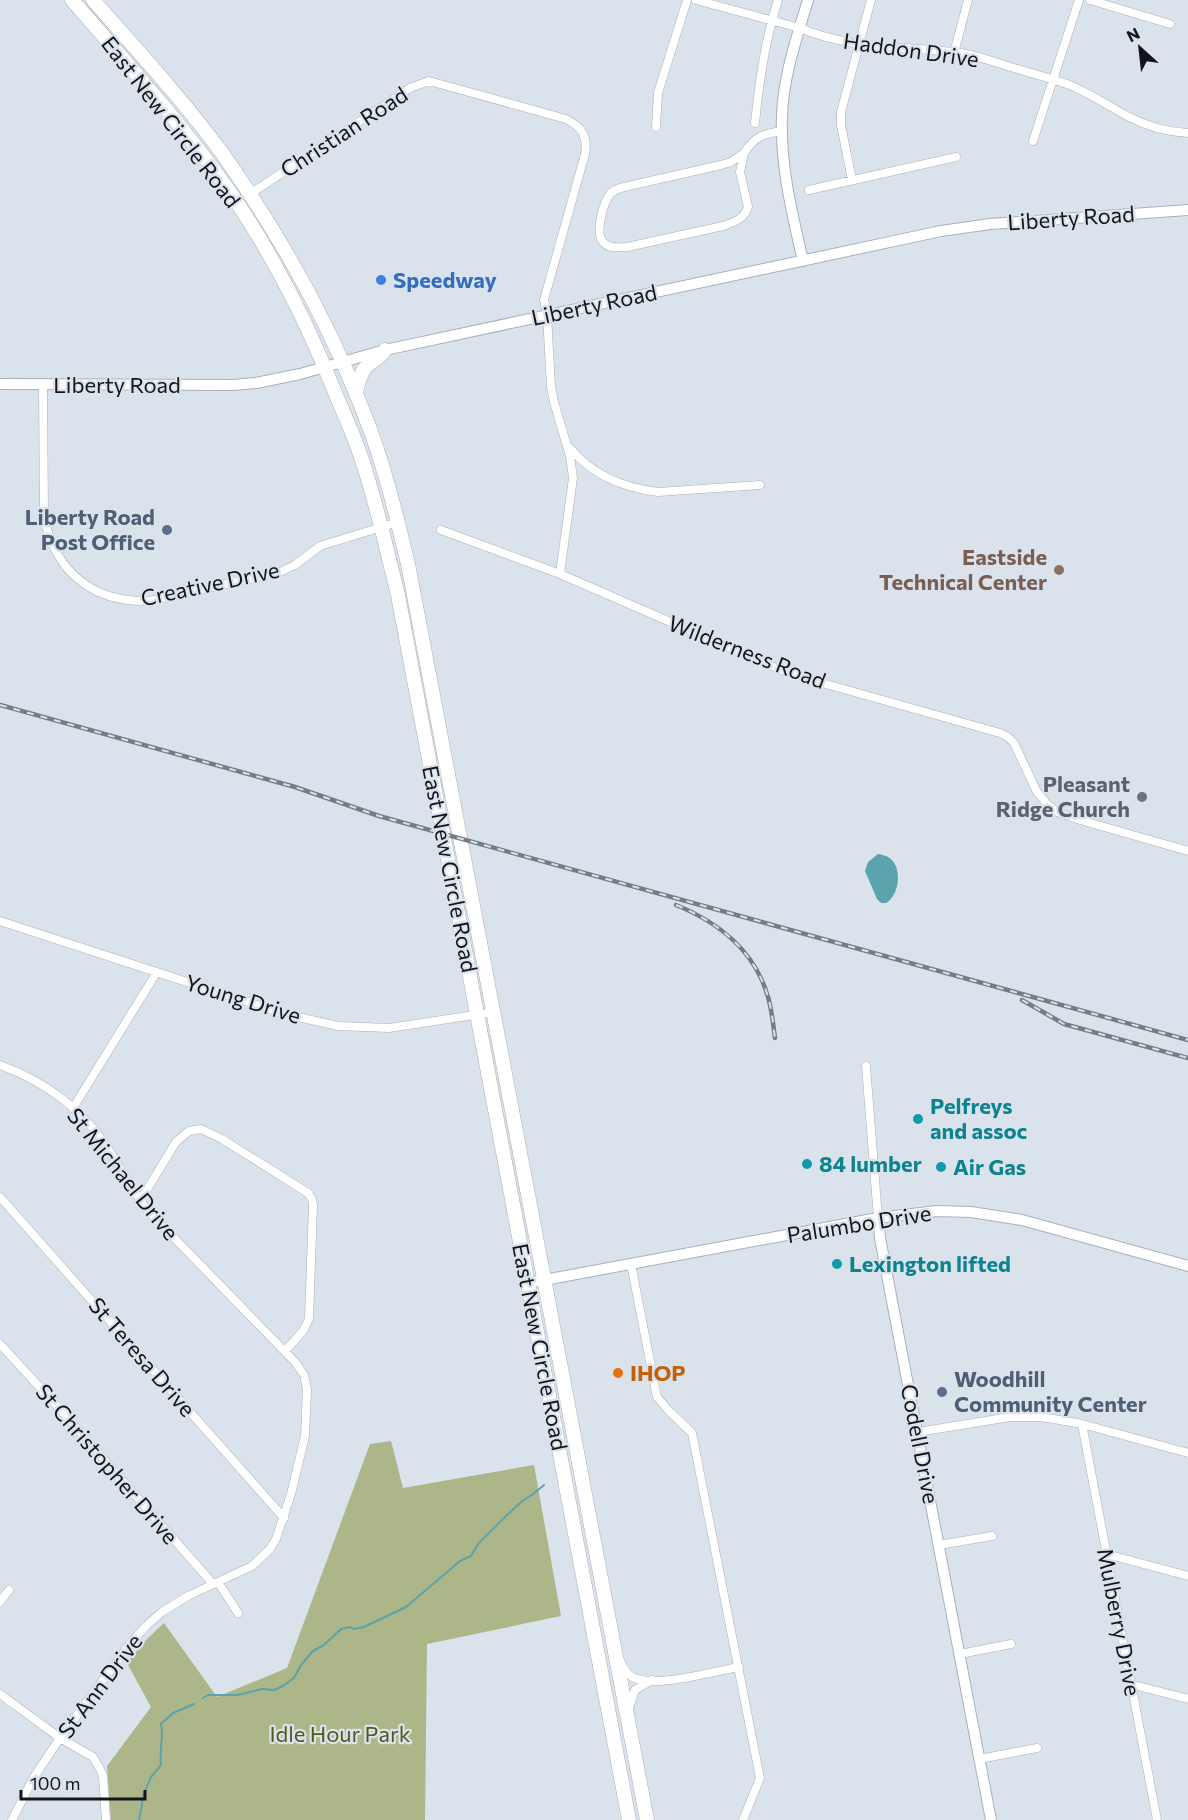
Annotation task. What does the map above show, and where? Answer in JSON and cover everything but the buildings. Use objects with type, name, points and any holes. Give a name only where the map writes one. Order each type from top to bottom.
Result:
[{"type":"highway","points":[[73,0],[93,11],[98,9],[95,2]]},
{"type":"highway","name":"East New Circle Road","points":[[73,0],[177,122],[237,202],[288,288],[316,344],[359,451],[381,528],[399,604],[629,1820]]},
{"type":"highway","name":"East New Circle Road","points":[[95,2],[213,141],[282,245],[312,298],[343,361],[378,452],[398,522],[430,677],[647,1820]]},
{"type":"highway","points":[[116,51],[119,49],[129,52],[137,51]]},
{"type":"highway","points":[[237,202],[246,188]]},
{"type":"highway","points":[[356,392],[366,367],[379,359],[385,350]]},
{"type":"street","points":[[656,128],[658,93],[687,0]]},
{"type":"street","name":"Haddon Drive","points":[[696,0],[800,28],[830,39],[889,48],[954,52],[987,60],[1077,88],[1140,122],[1158,129],[1188,134]]},
{"type":"street","points":[[755,123],[764,52],[778,0]]},
{"type":"street","points":[[803,261],[786,181],[782,115],[785,90],[808,0]]},
{"type":"street","points":[[852,180],[840,112],[871,0]]},
{"type":"street","points":[[954,52],[968,0]]},
{"type":"street","points":[[1033,141],[1079,0]]},
{"type":"street","points":[[1090,0],[1170,24]]},
{"type":"street","name":"Christian Road","points":[[246,188],[266,183],[421,83],[436,82],[573,122],[584,134],[586,147],[544,300],[546,315]]},
{"type":"street","points":[[744,153],[740,172],[748,207],[743,217],[736,222],[627,247],[614,248],[602,241],[599,228],[604,206],[612,192],[624,187],[731,162],[744,153],[761,135],[782,131]]},
{"type":"street","points":[[809,190],[956,157]]},
{"type":"street","name":"Christian Road","points":[[246,188],[266,183]]},
{"type":"street","name":"Liberty Road","points":[[0,384],[233,385],[256,382],[300,374],[385,350],[967,226],[1188,210]]},
{"type":"street","points":[[546,315],[552,394],[568,445],[573,478],[560,574]]},
{"type":"street","name":"Creative Drive","points":[[44,385],[44,517],[46,530],[56,553],[70,573],[91,589],[104,595],[120,599],[150,601],[280,572],[295,565],[320,546],[398,522]]},
{"type":"street","points":[[568,445],[583,461],[603,476],[649,491],[760,485]]},
{"type":"street","name":"Wilderness Road","points":[[441,530],[560,574],[781,670],[1000,733],[1014,743],[1037,792],[1057,812],[1188,851]]},
{"type":"street","name":"Young Drive","points":[[0,921],[285,1014],[338,1026],[389,1029],[494,1011]]},
{"type":"street","points":[[73,1107],[157,972]]},
{"type":"street","name":"St Michael Drive","points":[[0,1065],[29,1077],[73,1107],[102,1140],[140,1201],[156,1221],[285,1351]]},
{"type":"street","name":"Codell Drive","points":[[866,1066],[880,1238],[991,1820]]},
{"type":"street","points":[[140,1201],[176,1142],[189,1131],[201,1129],[222,1138],[308,1193],[313,1205],[309,1319],[303,1331],[285,1351]]},
{"type":"street","name":"St Teresa Drive","points":[[0,1197],[284,1518]]},
{"type":"street","name":"Palumbo Drive","points":[[528,1283],[878,1218],[945,1211],[1006,1216],[1188,1266]]},
{"type":"street","points":[[632,1264],[657,1397],[692,1433],[739,1667],[760,1778],[743,1820]]},
{"type":"street","name":"St Christopher Drive","points":[[0,1344],[215,1583]]},
{"type":"street","name":"St Ann Drive","points":[[12,1820],[34,1777],[60,1738],[129,1645],[146,1626],[171,1606],[215,1583],[241,1573],[262,1558],[276,1539],[303,1451],[308,1399],[304,1375],[285,1351]]},
{"type":"street","points":[[918,1432],[1025,1416],[1082,1424],[1188,1453]]},
{"type":"street","name":"Mulberry Drive","points":[[1082,1424],[1157,1820]]},
{"type":"street","points":[[939,1545],[992,1536]]},
{"type":"street","points":[[1106,1554],[1188,1576]]},
{"type":"street","points":[[215,1583],[238,1613]]},
{"type":"street","points":[[0,1602],[9,1590]]},
{"type":"street","points":[[960,1654],[1011,1644]]},
{"type":"street","points":[[614,1652],[629,1675],[636,1679],[665,1682],[739,1667]]},
{"type":"street","points":[[627,1715],[635,1690],[652,1680]]},
{"type":"street","points":[[1130,1684],[1188,1699]]},
{"type":"street","points":[[0,1694],[60,1738],[93,1757],[103,1776],[106,1820]]},
{"type":"street","points":[[979,1758],[1037,1748]]},
{"type":"green space","name":"Idle Hour Park","points":[[391,1441],[403,1488],[534,1465],[561,1616],[427,1644],[425,1820],[111,1820],[107,1766],[151,1707],[127,1663],[164,1623],[217,1697],[287,1668],[370,1444]]},
{"type":"water","points":[[878,854],[893,861],[898,873],[897,887],[891,899],[886,903],[881,903],[877,899],[865,871],[868,862]]},
{"type":"waterway","points":[[203,1698],[208,1695],[238,1695],[262,1689],[274,1690],[283,1686],[294,1678],[313,1651],[324,1645],[341,1629],[364,1627],[406,1607],[460,1561],[471,1556],[478,1544],[502,1520],[544,1485]]},
{"type":"waterway","points":[[139,1820],[144,1793],[151,1777],[161,1765],[161,1724],[173,1713],[194,1704]]},
{"type":"railway","points":[[0,705],[295,787],[379,816],[1188,1040]]},
{"type":"railway","points":[[676,905],[720,929],[744,952],[754,966],[768,997],[775,1038]]},
{"type":"railway","points":[[1022,1000],[1064,1024],[1188,1058]]},
{"type":"place","name":"Speedway","points":[[381,280]]},
{"type":"place","name":"Liberty Road Post Office","points":[[167,530]]},
{"type":"place","name":"Eastside Technical Center","points":[[1059,570]]},
{"type":"place","name":"Pleasant Ridge Church","points":[[1142,797]]},
{"type":"place","name":"Pelfreys and assoc","points":[[918,1119]]},
{"type":"place","name":"84 lumber","points":[[807,1164]]},
{"type":"place","name":"Air Gas","points":[[941,1167]]},
{"type":"place","name":"Lexington lifted","points":[[837,1264]]},
{"type":"place","name":"IHOP","points":[[618,1373]]},
{"type":"place","name":"Woodhill Community Center","points":[[942,1392]]}]
